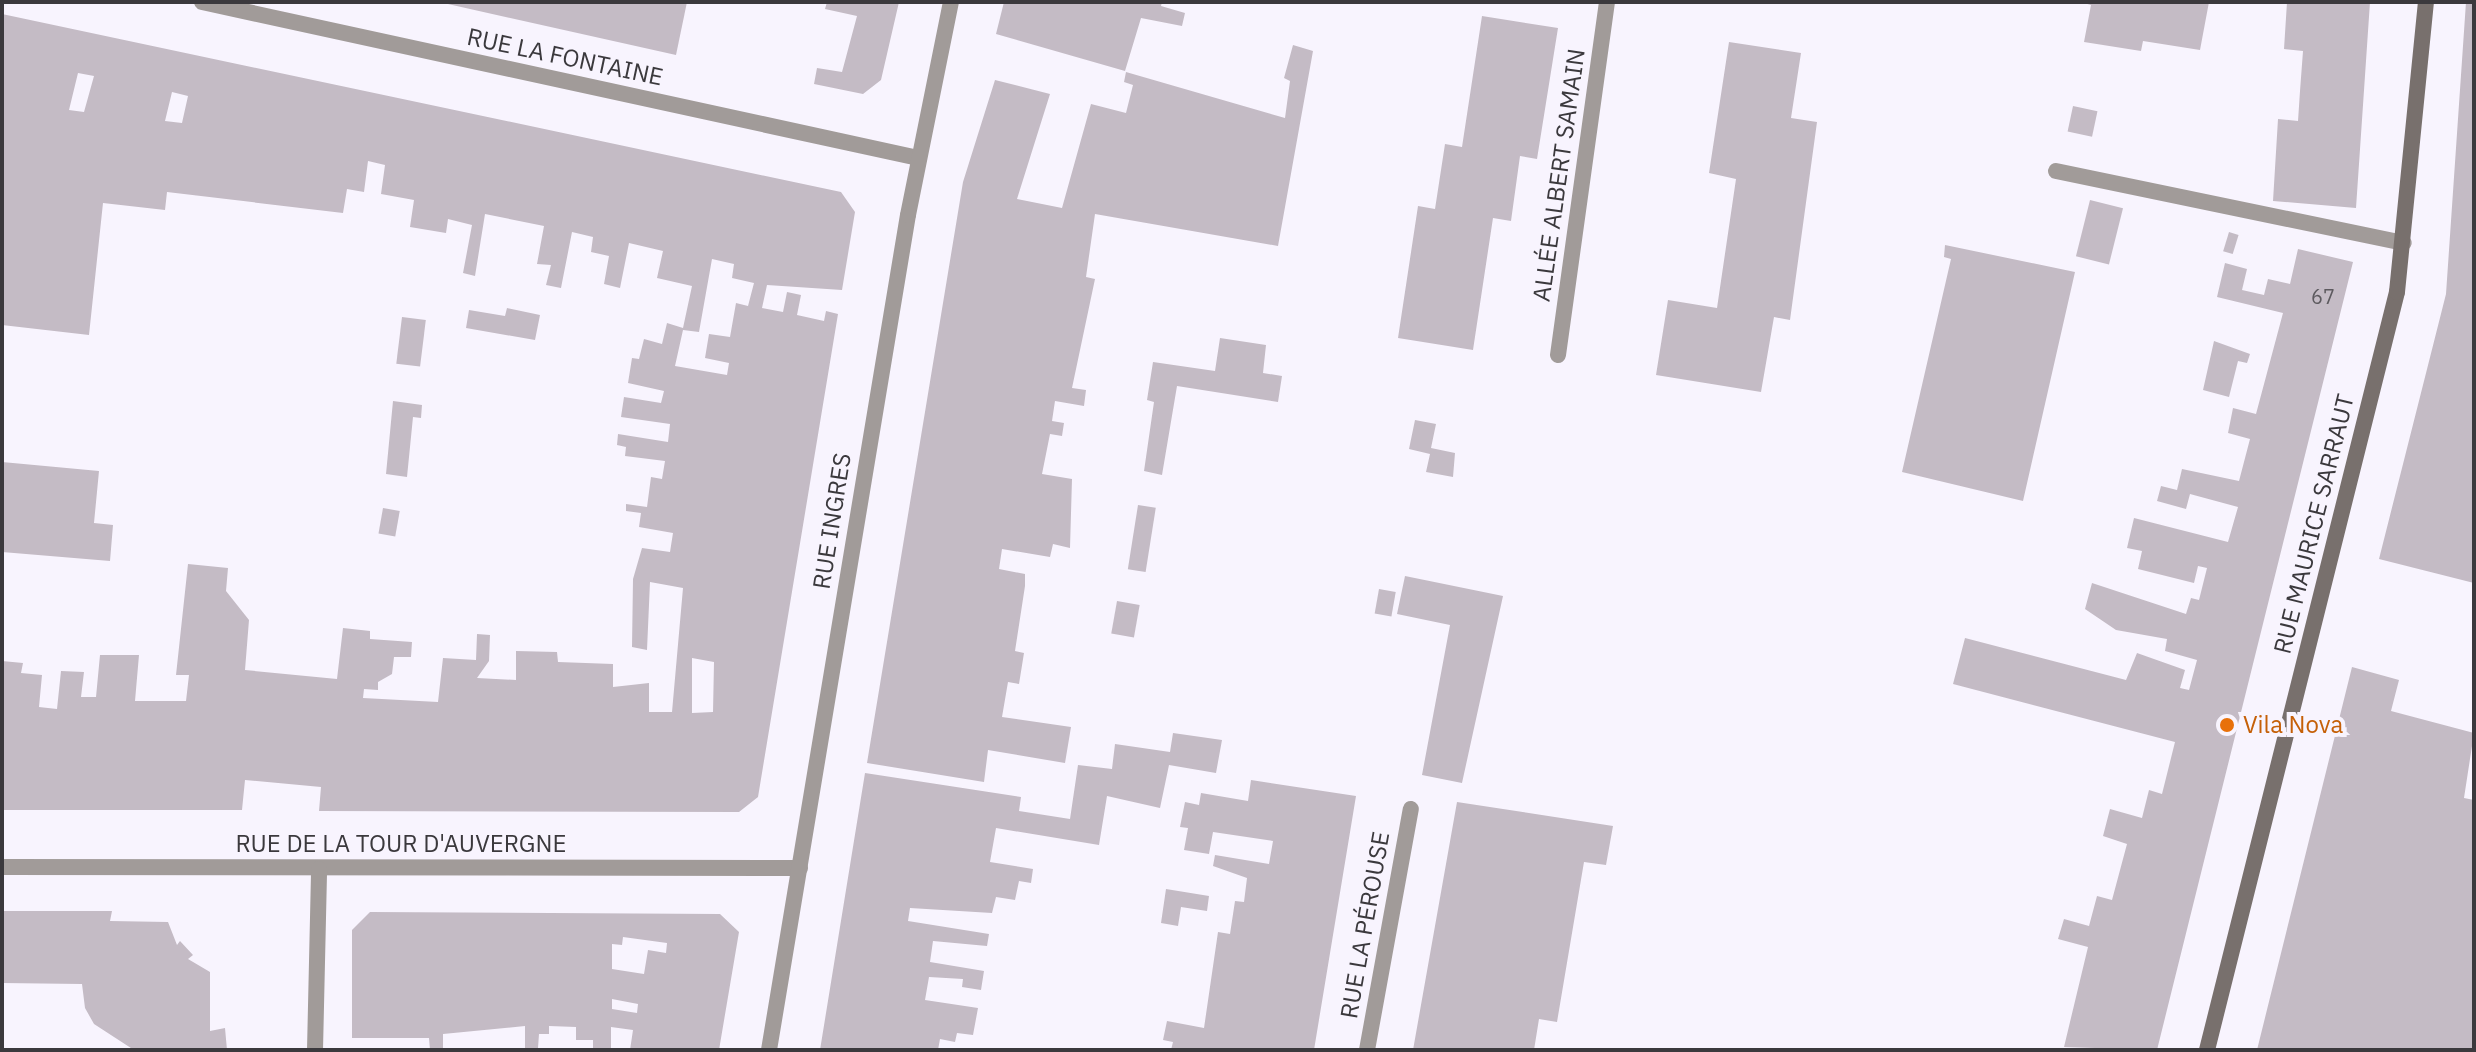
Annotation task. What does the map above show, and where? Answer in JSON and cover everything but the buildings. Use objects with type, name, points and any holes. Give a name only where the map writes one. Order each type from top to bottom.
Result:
[{"type":"street","name":"RUE LA FONTAINE","points":[[202,2],[918,158]]},
{"type":"street","name":"RUE INGRES","points":[[769,1050],[918,158],[951,2]]},
{"type":"street","name":"ALLÉE ALBERT SAMAIN","points":[[1558,355],[1607,2]]},
{"type":"street","name":"RUE MAURICE SARRAUT","points":[[2207,1050],[2397,292],[2426,2]]},
{"type":"street","points":[[2056,171],[2404,243]]},
{"type":"street","name":"RUE LA PÉROUSE","points":[[1367,1050],[1411,809]]},
{"type":"street","name":"RUE DE LA TOUR D'AUVERGNE","points":[[2,867],[800,868]]},
{"type":"street","points":[[315,1050],[319,869]]},
{"type":"place","name":"Vila Nova","points":[[2227,725]]}]
